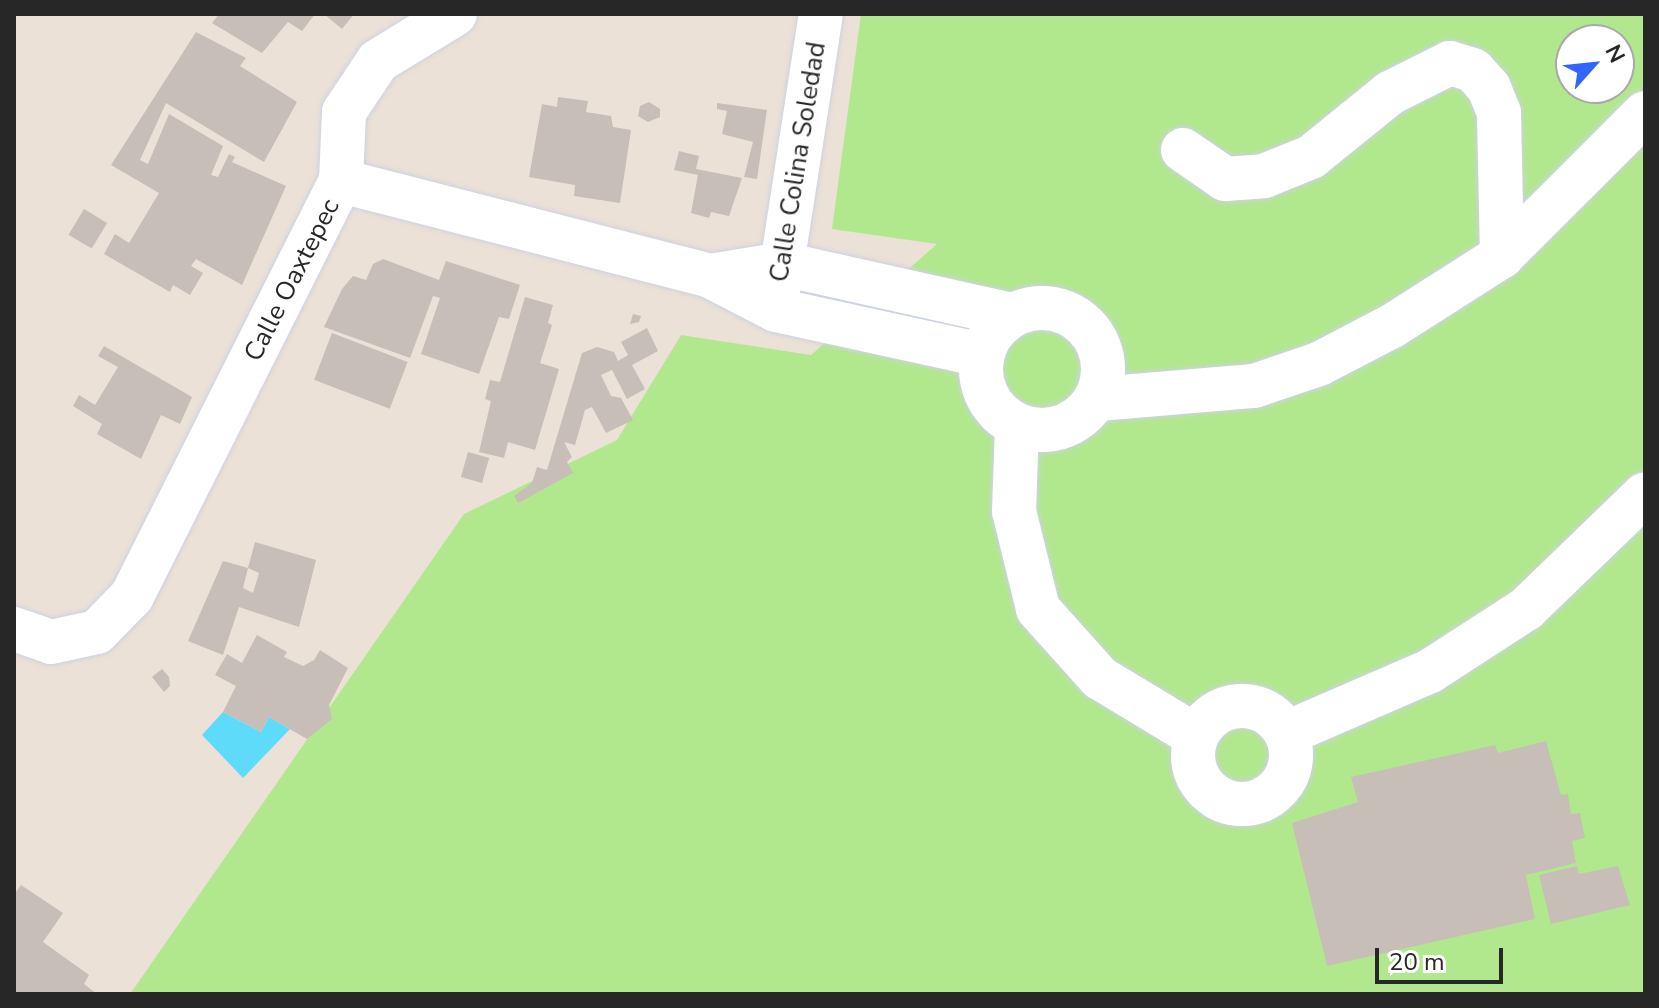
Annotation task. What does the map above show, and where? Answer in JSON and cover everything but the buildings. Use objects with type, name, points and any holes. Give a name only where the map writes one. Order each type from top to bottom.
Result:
[{"type":"street","points":[[341,181],[344,112],[378,61],[455,14]]},
{"type":"street","name":"Calle Colina Soledad","points":[[776,310],[821,14]]},
{"type":"street","points":[[1183,150],[1225,179],[1264,176],[1311,157],[1390,93],[1450,63],[1473,70],[1489,88],[1499,113],[1502,256]]},
{"type":"street","points":[[1098,399],[1254,386],[1319,364],[1392,326],[1502,256],[1645,113]]},
{"type":"street","name":"Calle Oaxtepec","points":[[14,629],[51,642],[97,632],[132,596],[341,181],[710,276],[776,310],[982,355]]},
{"type":"street","points":[[783,264],[1011,315]]},
{"type":"street","name":"Calle Oaxtepec","points":[[710,276],[783,264]]},
{"type":"street","points":[[1041,307],[1072,314],[1095,337],[1104,367],[1098,399],[1076,422],[1045,432],[1017,426],[995,409],[982,383],[982,355],[992,332],[1011,315],[1041,307]]},
{"type":"street","points":[[1017,426],[1014,511],[1038,609],[1100,678],[1196,736]]},
{"type":"street","points":[[1287,733],[1430,671],[1526,609],[1645,494]]},
{"type":"street","points":[[1241,705],[1267,712],[1287,733],[1292,765],[1287,775],[1275,794],[1244,806],[1212,795],[1194,768],[1196,736],[1215,713],[1241,705]]},
{"type":"green space","points":[[861,14],[1645,14],[1645,994],[130,994],[464,514],[617,440],[681,335],[811,355],[937,244],[832,229]]},
{"type":"water","points":[[223,712],[261,732],[269,717],[290,729],[243,778],[202,735]]}]
